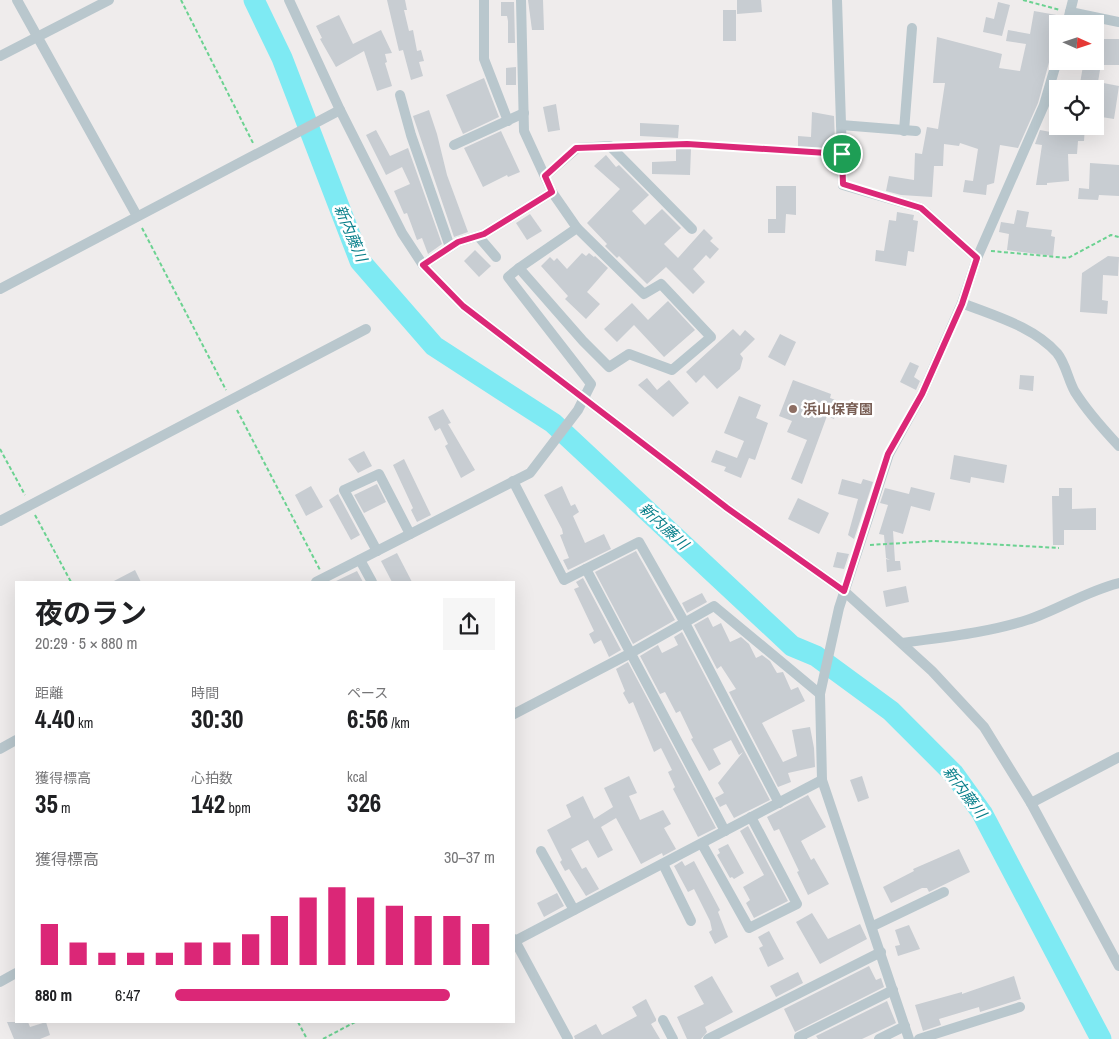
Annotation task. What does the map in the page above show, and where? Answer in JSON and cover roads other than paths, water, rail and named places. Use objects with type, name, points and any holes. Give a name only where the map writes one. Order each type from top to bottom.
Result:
[{"type":"street","points":[[18,0],[136,216]]},
{"type":"street","points":[[0,56],[109,0]]},
{"type":"street","points":[[289,0],[340,110],[402,233],[423,265],[463,306],[727,508],[844,591],[932,671],[984,727],[1031,803],[1119,966]]},
{"type":"street","points":[[484,0],[484,59],[508,120]]},
{"type":"street","points":[[519,268],[583,342],[609,367],[629,354],[672,370],[711,337],[661,284],[644,294],[577,228],[552,192],[524,132],[521,0]]},
{"type":"street","points":[[837,0],[843,184],[921,208],[978,254]]},
{"type":"street","points":[[1069,15],[1073,0]]},
{"type":"street","points":[[1070,12],[1119,22]]},
{"type":"street","points":[[904,131],[912,28]]},
{"type":"street","points":[[909,1039],[873,926],[822,780],[821,689],[839,608],[888,454],[922,394],[962,304],[978,254],[1044,106],[1054,70]]},
{"type":"street","points":[[400,95],[411,135],[450,248]]},
{"type":"street","points":[[0,289],[340,110]]},
{"type":"street","points":[[454,145],[524,113]]},
{"type":"street","points":[[841,125],[916,132]]},
{"type":"street","points":[[545,176],[576,148],[610,146],[692,229]]},
{"type":"street","points":[[423,265],[458,242],[478,236],[552,192]]},
{"type":"street","points":[[322,581],[530,473],[578,410],[591,384],[508,278],[519,268],[577,228]]},
{"type":"street","points":[[478,236],[496,257]]},
{"type":"street","points":[[962,304],[1025,328],[1049,345],[1058,355],[1075,392],[1103,429],[1119,446]]},
{"type":"street","points":[[0,520],[366,328]]},
{"type":"street","points":[[377,551],[344,490],[379,474],[410,534]]},
{"type":"street","points":[[514,481],[564,580],[639,542],[685,623],[779,802]]},
{"type":"street","points":[[360,560],[371,581]]},
{"type":"street","points":[[586,569],[725,832]]},
{"type":"street","points":[[902,643],[993,629],[1028,620],[1100,588],[1119,583]]},
{"type":"street","points":[[515,713],[631,653],[714,606],[821,689]]},
{"type":"street","points":[[0,749],[15,741]]},
{"type":"street","points":[[1031,803],[1119,757]]},
{"type":"street","points":[[515,940],[822,780]]},
{"type":"street","points":[[702,844],[749,928],[797,904],[752,817]]},
{"type":"street","points":[[541,851],[574,910]]},
{"type":"street","points":[[663,864],[691,921]]},
{"type":"street","points":[[873,926],[944,892]]},
{"type":"street","points":[[515,942],[568,1039]]},
{"type":"street","points":[[708,1039],[881,952]]},
{"type":"street","points":[[0,982],[15,974]]},
{"type":"street","points":[[802,1039],[799,1037],[894,990]]},
{"type":"street","points":[[919,1039],[1020,1007]]},
{"type":"street","points":[[663,1020],[673,1039]]},
{"type":"street","points":[[879,1039],[905,1026]]},
{"type":"waterway","name":"新内藤川","points":[[254,0],[282,58],[360,261],[434,346],[553,423],[792,646],[816,656],[891,711],[954,774],[982,813],[1101,1039]]},
{"type":"place","name":"浜山保育園","points":[[793,409]]}]
